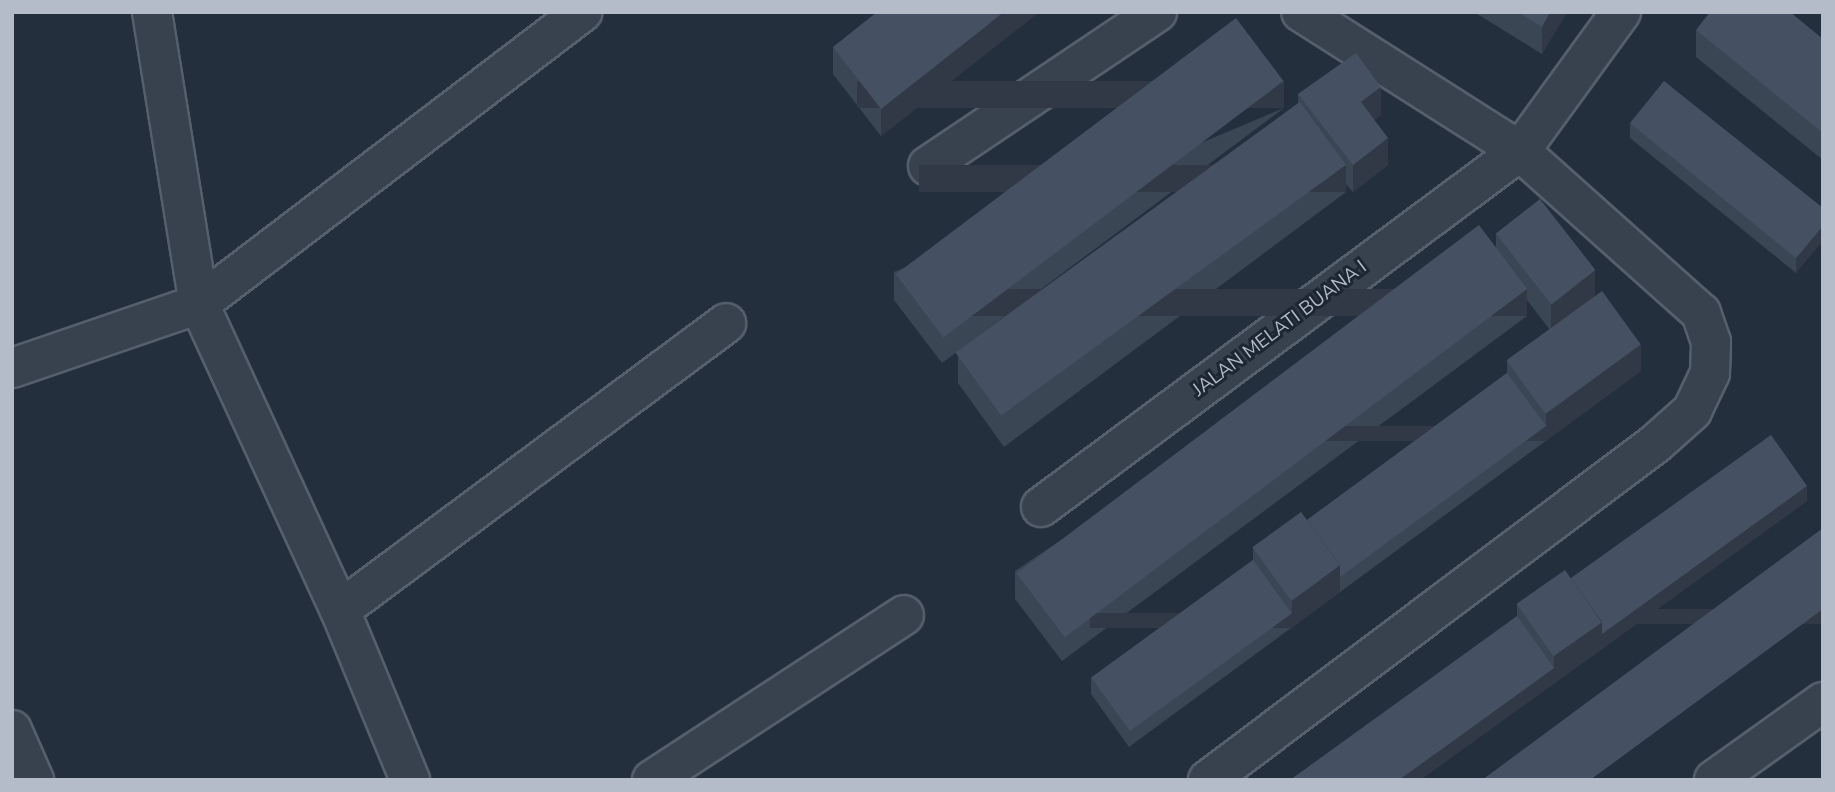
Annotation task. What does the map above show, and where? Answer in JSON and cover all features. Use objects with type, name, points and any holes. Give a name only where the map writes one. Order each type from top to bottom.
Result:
[{"type":"street","points":[[152,12],[200,304],[340,610],[410,780]]},
{"type":"street","points":[[12,368],[200,304],[582,12]]},
{"type":"street","points":[[928,166],[1157,12]]},
{"type":"street","points":[[1208,780],[1655,444],[1692,411],[1710,373],[1711,342],[1700,313],[1520,151],[1301,12]]},
{"type":"street","name":"JALAN MELATI BUANA I","points":[[1041,507],[1520,151],[1621,12]]},
{"type":"street","points":[[340,610],[726,323]]},
{"type":"street","points":[[652,780],[904,615]]},
{"type":"street","points":[[1714,780],[1823,702]]},
{"type":"building","points":[[877,12],[1004,12],[881,109],[833,47]]},
{"type":"building","points":[[1518,12],[1550,12],[1542,27]]},
{"type":"building","points":[[1710,12],[1790,12],[1823,39],[1823,133],[1696,30]]},
{"type":"building","points":[[1236,18],[1284,81],[943,337],[896,274]]},
{"type":"building","points":[[1356,53],[1381,87],[1361,102],[1388,138],[1353,165],[1298,94]]},
{"type":"building","points":[[1664,81],[1823,208],[1823,226],[1796,258],[1630,123]]},
{"type":"building","points":[[1300,102],[1346,165],[1001,415],[955,352]]},
{"type":"building","points":[[1540,199],[1595,270],[1551,304],[1496,233]]},
{"type":"building","points":[[1479,225],[1527,289],[1065,637],[1017,573]]},
{"type":"building","points":[[1602,291],[1641,344],[1545,414],[1507,360]]},
{"type":"building","points":[[1507,373],[1546,426],[1340,577],[1340,565],[1307,520]]},
{"type":"building","points":[[1771,435],[1807,486],[1602,634],[1602,622],[1571,578]]},
{"type":"building","points":[[1301,512],[1340,565],[1291,601],[1252,547]]},
{"type":"building","points":[[1823,528],[1823,609],[1590,780],[1482,780]]},
{"type":"building","points":[[1253,560],[1292,613],[1130,731],[1091,678]]},
{"type":"building","points":[[1565,570],[1602,622],[1553,656],[1517,604]]},
{"type":"building","points":[[1517,616],[1554,668],[1399,780],[1290,780]]}]
